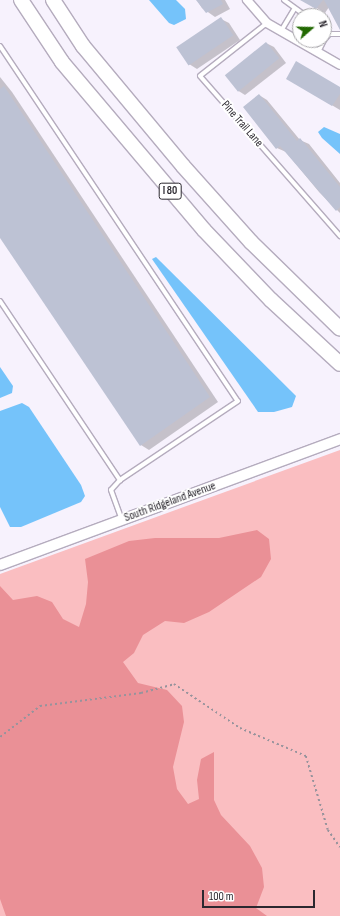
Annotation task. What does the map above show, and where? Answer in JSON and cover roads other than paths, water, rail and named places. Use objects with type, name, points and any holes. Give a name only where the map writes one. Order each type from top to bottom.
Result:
[{"type":"highway","name":"I 80","points":[[21,0],[62,62],[204,230],[271,300],[340,364]]},
{"type":"highway","name":"I 80","points":[[53,0],[84,46],[182,166],[251,242],[340,329]]},
{"type":"street","points":[[247,0],[267,23],[340,65]]},
{"type":"street","name":"South Ridgeland Avenue","points":[[0,565],[340,439]]},
{"type":"lane","points":[[284,0],[293,8]]},
{"type":"lane","points":[[281,31],[292,12]]},
{"type":"lane","name":"Pine Trail Lane","points":[[267,23],[200,76],[340,236]]},
{"type":"lane","points":[[0,46],[238,401],[120,480],[111,490],[122,520]]},
{"type":"lane","points":[[318,52],[320,48]]},
{"type":"lane","points":[[0,301],[120,480]]},
{"type":"water","points":[[149,0],[176,0],[185,9],[186,19],[174,25],[169,23]]},
{"type":"water","points":[[324,127],[340,134],[340,154],[322,138],[318,132]]},
{"type":"water","points":[[156,257],[296,396],[292,407],[274,412],[258,412],[152,259]]},
{"type":"water","points":[[0,367],[13,386],[12,393],[0,398]]},
{"type":"water","points":[[22,403],[29,407],[81,485],[85,496],[81,502],[21,527],[10,527],[0,507],[0,411]]}]
